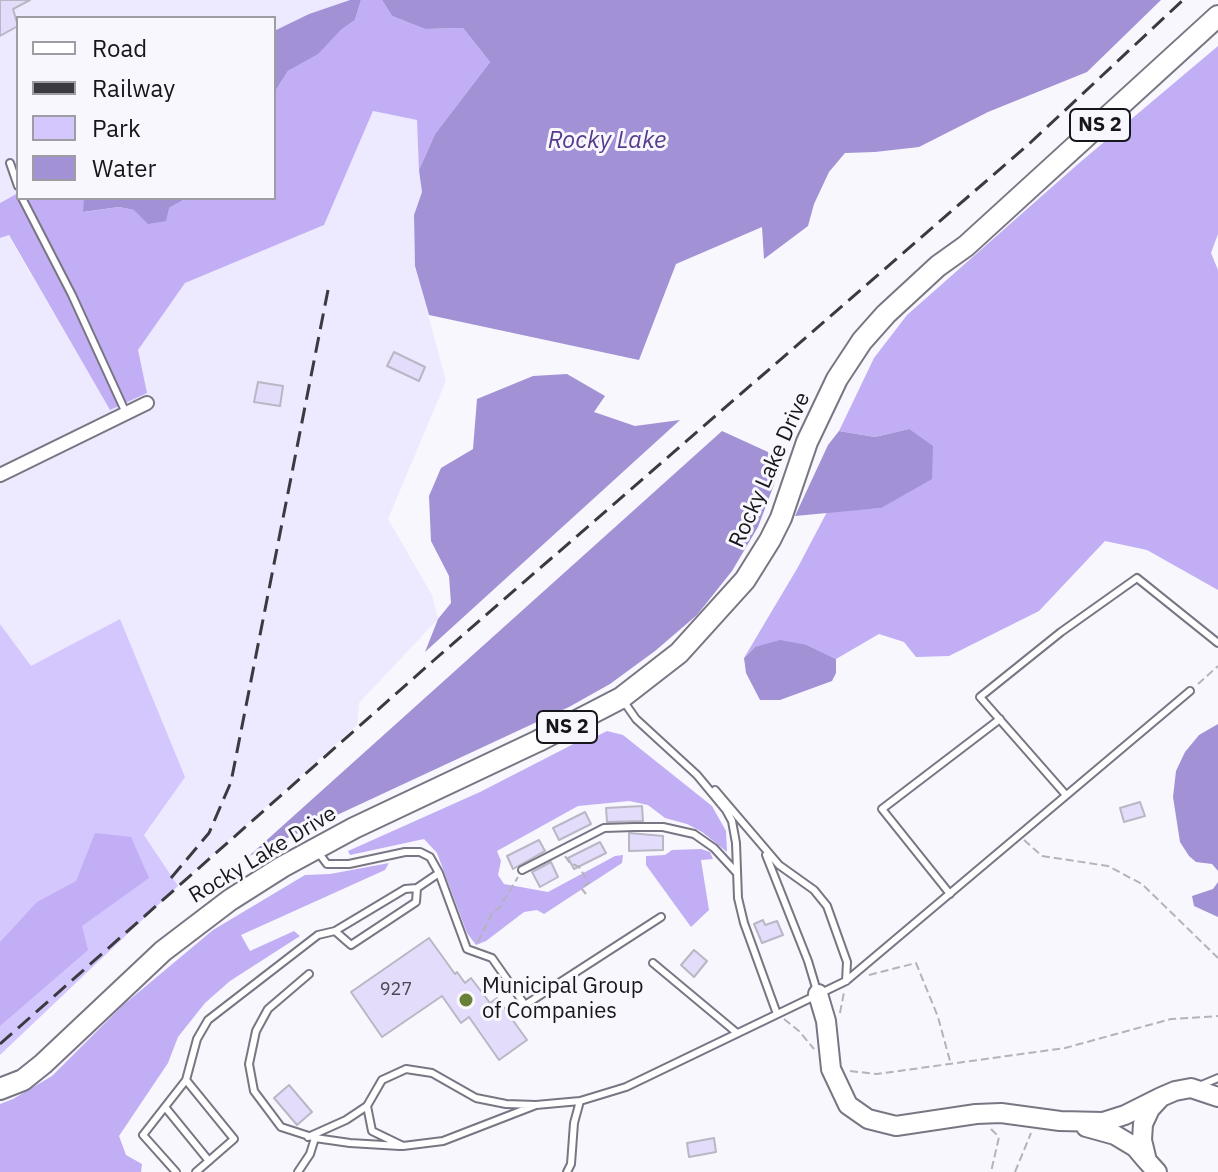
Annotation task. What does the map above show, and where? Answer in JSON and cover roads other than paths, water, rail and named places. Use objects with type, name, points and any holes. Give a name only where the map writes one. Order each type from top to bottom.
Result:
[{"type":"main road","name":"Rocky Lake Drive","points":[[0,1089],[23,1080],[43,1064],[184,934],[230,900],[354,828],[621,698],[679,653],[745,580],[781,518],[807,442],[837,379],[862,341],[886,314],[966,246],[1218,16]]},
{"type":"street","points":[[0,475],[147,403]]},
{"type":"street","points":[[818,994],[826,1021],[831,1069],[848,1105],[868,1119],[896,1126],[976,1114],[1017,1114],[1060,1121],[1103,1122],[1175,1091],[1191,1088],[1218,1097]]},
{"type":"street","points":[[1152,1166],[1142,1140],[1143,1124],[1150,1109],[1161,1097]]},
{"type":"street","points":[[1060,1121],[1115,1135],[1135,1147],[1152,1166]]},
{"type":"lane","points":[[10,163],[16,180]]},
{"type":"lane","points":[[23,200],[64,277],[126,413]]},
{"type":"lane","points":[[1066,795],[980,697],[1061,632],[1137,578],[1218,643]]},
{"type":"lane","points":[[312,1137],[367,1106],[382,1080],[406,1069],[432,1073],[476,1098],[506,1104],[580,1101],[626,1087],[846,981],[1190,691]]},
{"type":"lane","points":[[621,698],[636,719],[661,744],[734,810],[779,865],[814,890],[827,906],[847,962],[846,981]]},
{"type":"lane","points":[[950,894],[882,809],[1000,719]]},
{"type":"lane","points":[[697,775],[732,821],[744,923],[777,1014]]},
{"type":"lane","points":[[522,870],[604,828],[663,827],[694,834],[714,848],[736,872]]},
{"type":"lane","points":[[763,848],[818,994]]},
{"type":"lane","points":[[316,849],[327,864],[349,864],[405,852],[420,852],[430,857],[467,949],[492,958],[525,1005],[661,917]]},
{"type":"lane","points":[[176,1172],[143,1135],[186,1080],[197,1039],[208,1020],[318,935],[335,931],[405,889],[417,888],[439,873]]},
{"type":"lane","points":[[335,931],[351,945],[416,902],[417,888]]},
{"type":"lane","points":[[653,963],[737,1033]]},
{"type":"lane","points":[[309,974],[268,1009],[256,1031],[249,1064],[254,1091],[281,1127],[312,1137],[350,1143],[403,1146],[443,1141],[536,1105]]},
{"type":"lane","points":[[1191,1088],[1218,1078]]},
{"type":"lane","points":[[186,1080],[234,1139],[196,1172]]},
{"type":"lane","points":[[567,1172],[571,1164],[574,1123],[580,1101]]},
{"type":"lane","points":[[367,1106],[372,1131],[403,1146]]},
{"type":"lane","points":[[165,1107],[209,1161]]},
{"type":"lane","points":[[298,1172],[310,1154],[312,1137]]},
{"type":"water","points":[[350,0],[361,0],[355,20],[318,54],[288,71],[276,90],[276,30],[309,14]]},
{"type":"water","name":"Rocky Lake","points":[[382,0],[1161,0],[1087,72],[988,112],[919,147],[845,153],[829,172],[808,226],[764,259],[762,227],[676,264],[639,360],[429,315],[415,266],[414,215],[422,192],[419,170],[435,134],[490,62],[463,28],[425,29],[392,16]]},
{"type":"water","points":[[84,200],[183,200],[169,208],[166,221],[148,224],[134,210],[119,207],[83,212]]},
{"type":"water","points":[[567,374],[605,396],[594,412],[635,426],[680,420],[425,652],[438,619],[451,603],[449,576],[431,541],[429,496],[441,468],[473,449],[477,399],[533,376]]},
{"type":"water","points":[[909,429],[933,446],[932,479],[881,508],[795,516],[828,445],[839,431],[875,437]]},
{"type":"water","points":[[722,431],[768,452],[775,482],[758,527],[732,571],[697,615],[610,684],[569,707],[249,856]]},
{"type":"water","points":[[780,640],[807,645],[836,659],[836,673],[832,681],[780,700],[760,700],[746,673],[744,658],[755,647]]},
{"type":"water","points":[[1218,724],[1218,871],[1212,864],[1196,862],[1180,842],[1173,797],[1176,771],[1185,752],[1199,735]]},
{"type":"water","points":[[1218,882],[1218,917],[1194,906],[1192,896],[1213,889]]},
{"type":"railway","points":[[0,1044],[433,661],[1030,143],[1183,0]]},
{"type":"railway","points":[[171,878],[209,833],[231,782],[328,290]]},
{"type":"place","name":"Municipal Group of Companies","points":[[466,1000]]}]
